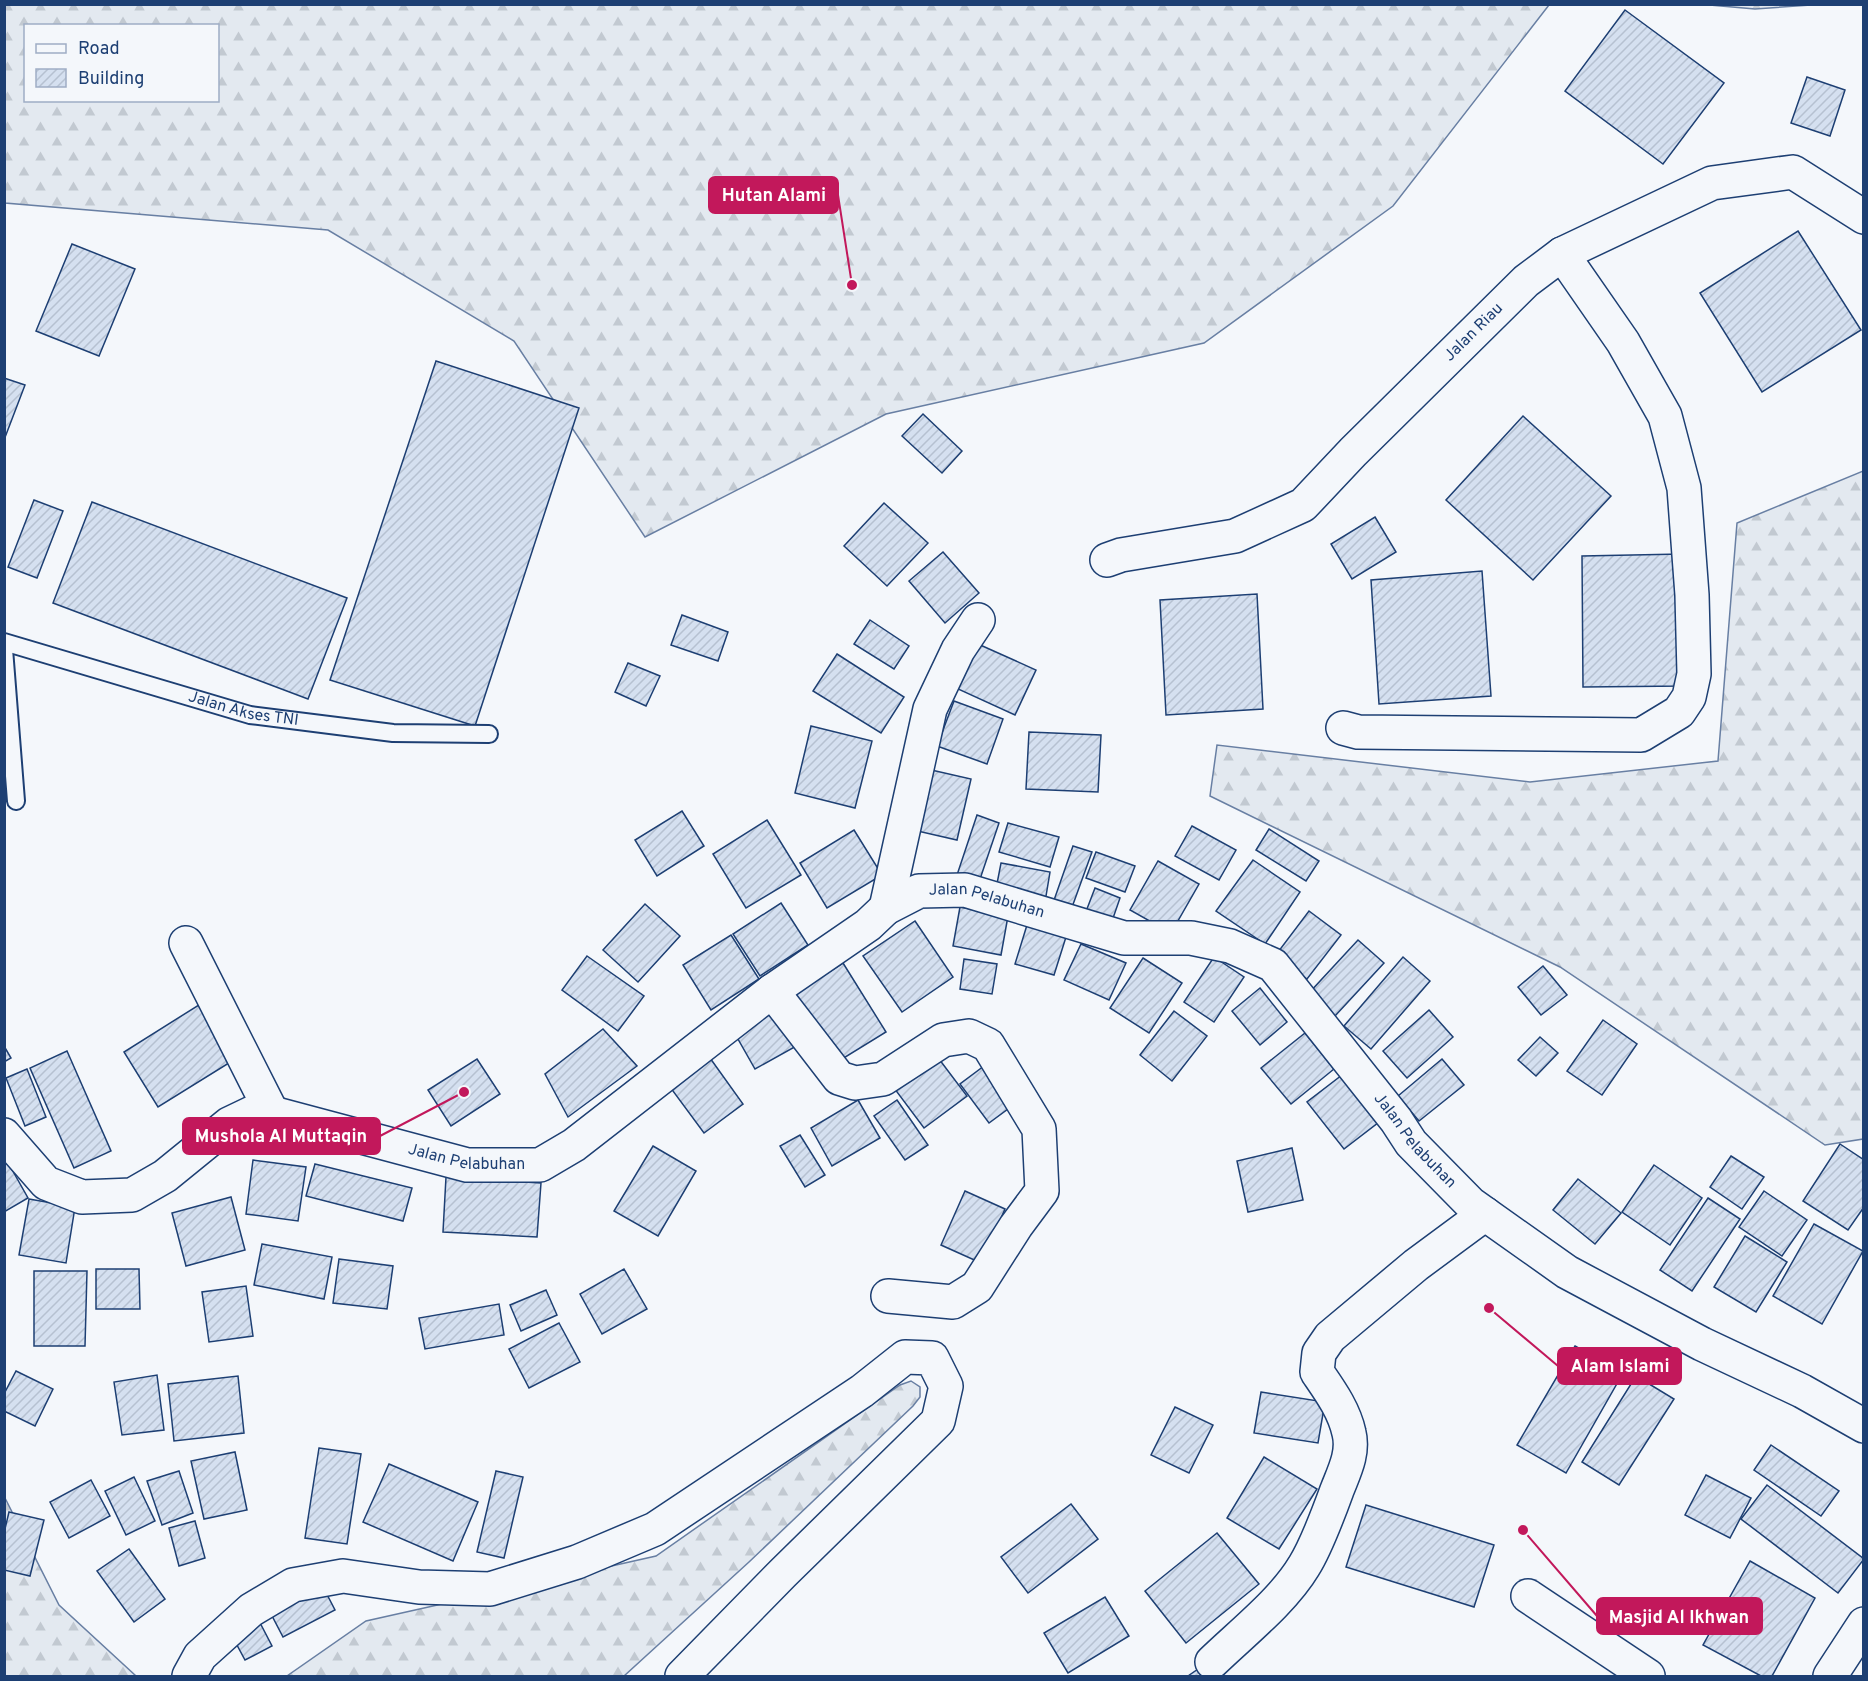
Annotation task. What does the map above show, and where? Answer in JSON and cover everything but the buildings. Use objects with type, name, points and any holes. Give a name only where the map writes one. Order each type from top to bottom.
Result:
[{"type":"street","name":"Jalan Riau","points":[[1107,560],[1121,555],[1235,536],[1303,505],[1353,452],[1526,281],[1562,254],[1712,183],[1792,172],[1863,217]]},
{"type":"street","points":[[1343,728],[1358,732],[1641,735],[1678,712],[1689,697],[1694,674],[1692,596],[1684,488],[1665,416],[1623,342],[1562,254]]},
{"type":"street","points":[[886,908],[930,709],[958,650],[978,620]]},
{"type":"street","name":"Jalan Pelabuhan","points":[[4,1135],[46,1183],[82,1197],[132,1195],[165,1176],[228,1124],[252,1113],[272,1113],[467,1165],[540,1165],[574,1145],[772,991],[868,925],[886,908],[919,891],[965,890],[1124,938],[1191,938],[1230,946],[1272,965],[1396,1120],[1411,1143],[1471,1204],[1567,1272],[1702,1344],[1802,1391],[1863,1426]]},
{"type":"street","points":[[186,943],[272,1113]]},
{"type":"street","points":[[772,991],[839,1078],[855,1083],[883,1079],[943,1040],[969,1036],[988,1045],[1039,1129],[1042,1191],[1016,1226],[977,1287],[953,1302],[888,1296]]},
{"type":"street","points":[[1212,1662],[1273,1605],[1304,1566],[1350,1455],[1349,1434],[1343,1415],[1317,1372],[1319,1353],[1330,1337],[1356,1313],[1485,1214]]},
{"type":"street","points":[[189,1677],[200,1656],[251,1610],[293,1585],[343,1576],[419,1587],[489,1589],[577,1562],[655,1529],[862,1391],[905,1358],[932,1358],[946,1386],[938,1421],[783,1573],[682,1677]]},
{"type":"street","points":[[1528,1596],[1648,1677]]},
{"type":"street","points":[[1830,1677],[1863,1624]]},
{"type":"lane","name":"Jalan Akses TNI","points":[[4,642],[250,715],[393,733],[489,734]]},
{"type":"lane","points":[[4,649],[16,801]]},
{"type":"green space","points":[[1710,4],[1811,5],[1755,9]]},
{"type":"green space","points":[[4,5],[1549,5],[1393,206],[1204,343],[886,414],[645,537],[514,341],[328,230],[5,203]]},
{"type":"green space","points":[[1863,471],[1863,1139],[1825,1145],[1560,967],[1210,796],[1217,745],[1530,782],[1718,761],[1737,523]]},
{"type":"green space","points":[[911,1381],[920,1387],[920,1397],[913,1406],[749,1562],[624,1676],[287,1676],[366,1621],[656,1556],[900,1385]]},
{"type":"green space","points":[[4,1496],[59,1605],[136,1676],[5,1676]]},
{"type":"place","name":"Hutan Alami","points":[[852,285]]},
{"type":"place","name":"Mushola Al Muttaqin","points":[[464,1092]]},
{"type":"place","name":"Alam Islami","points":[[1489,1308]]},
{"type":"place","name":"Masjid Al Ikhwan","points":[[1523,1530]]}]
